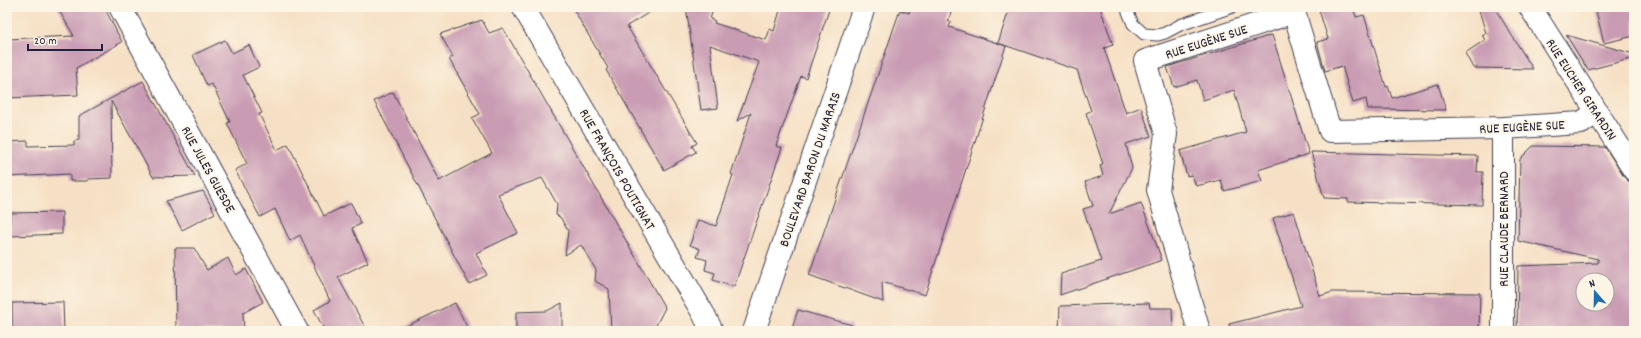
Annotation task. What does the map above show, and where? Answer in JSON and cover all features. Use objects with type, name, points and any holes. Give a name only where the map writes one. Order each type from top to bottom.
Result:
[{"type":"street","name":"RUE JULES GUESDE","points":[[120,7],[297,331]]},
{"type":"street","name":"RUE FRANÇOIS POUTIGNAT","points":[[523,7],[703,313],[712,331]]},
{"type":"street","name":"BOULEVARD BARON DU MARAIS","points":[[754,331],[864,7]]},
{"type":"street","name":"RUE EUCHER GIRARDIN","points":[[1530,7],[1634,170]]},
{"type":"street","name":"RUE EUGÈNE SUE","points":[[1199,331],[1158,190],[1166,134],[1145,61],[1294,12],[1330,131],[1503,128],[1581,123],[1597,112]]},
{"type":"street","name":"RUE CLAUDE BERNARD","points":[[1503,128],[1503,331]]},
{"type":"lane","points":[[1126,7],[1133,24],[1144,34],[1158,35],[1180,25],[1232,7]]},
{"type":"building","points":[[57,7],[104,7],[122,42],[76,68],[78,95],[7,98],[7,39],[74,36]]},
{"type":"building","points":[[572,7],[658,7],[627,26],[697,143],[692,146],[696,152],[664,170],[606,70],[608,68]]},
{"type":"building","points":[[686,7],[714,7],[710,19],[715,21],[714,23],[766,40],[770,29],[774,31],[781,7],[830,7],[806,78],[801,76],[776,146],[782,148],[734,287],[713,280],[715,273],[705,270],[707,260],[697,257],[700,249],[690,245],[698,220],[716,226],[751,113],[737,121],[759,62],[710,45],[718,108],[701,110]]},
{"type":"building","points":[[911,7],[953,7],[948,21],[951,22],[949,27],[1006,46],[925,295],[882,282],[883,302],[809,275],[900,10],[909,13]]},
{"type":"building","points":[[1010,7],[1100,7],[1113,45],[1104,48],[1126,113],[1141,107],[1151,136],[1126,144],[1132,168],[1109,214],[1141,203],[1162,260],[1060,295],[1061,274],[1101,261],[1083,209],[1093,206],[1085,182],[1103,176],[1100,165],[1103,164],[1086,113],[1091,111],[1077,70],[998,43]]},
{"type":"building","points":[[1318,7],[1353,7],[1356,17],[1364,15],[1386,87],[1388,86],[1392,98],[1438,84],[1446,110],[1368,109],[1366,99],[1353,103],[1342,66],[1325,71],[1317,42],[1328,39]]},
{"type":"building","points":[[1478,7],[1494,7],[1533,69],[1473,68],[1465,53],[1485,40],[1482,35],[1486,33]]},
{"type":"building","points":[[1595,7],[1634,7],[1634,36],[1604,43]]},
{"type":"building","points":[[482,20],[489,33],[503,28],[665,308],[653,331],[611,331],[609,289],[595,281],[596,270],[581,245],[565,255],[568,231],[560,217],[556,215],[557,204],[542,178],[498,194],[518,233],[476,253],[487,275],[469,284],[374,101],[393,92],[439,181],[492,153],[472,118],[480,114],[449,59],[453,57],[440,34]]},
{"type":"building","points":[[1272,35],[1309,154],[1258,170],[1262,181],[1224,191],[1221,180],[1196,186],[1192,175],[1187,176],[1180,151],[1246,132],[1234,90],[1203,100],[1197,80],[1174,87],[1167,67]]},
{"type":"building","points":[[1566,35],[1634,54],[1634,58],[1588,70]]},
{"type":"building","points":[[225,40],[232,53],[249,45],[259,67],[243,75],[262,113],[259,114],[277,150],[288,144],[324,216],[351,203],[361,224],[352,228],[368,262],[338,277],[367,331],[325,331],[314,310],[330,301],[300,235],[290,241],[275,209],[260,217],[235,170],[247,164],[227,123],[230,122],[212,84],[207,86],[193,55]]},
{"type":"building","points":[[143,81],[195,176],[153,177],[111,101],[112,178],[88,179],[88,181],[70,181],[70,174],[7,177],[7,142],[28,141],[28,146],[74,145],[74,141],[79,140],[79,116]]},
{"type":"building","points":[[1533,146],[1605,147],[1624,177],[1628,181],[1634,182],[1634,331],[1517,331],[1518,266],[1598,263],[1598,259],[1518,241],[1520,159]]},
{"type":"building","points":[[1311,152],[1478,156],[1477,172],[1483,172],[1482,205],[1348,202],[1348,199],[1324,198]]},
{"type":"building","points":[[203,191],[215,213],[182,230],[166,201]]},
{"type":"building","points":[[62,212],[62,234],[10,236],[10,213]]},
{"type":"building","points":[[1294,212],[1320,296],[1333,292],[1480,293],[1479,331],[1230,331],[1229,324],[1301,306],[1273,218]]},
{"type":"building","points":[[175,248],[194,248],[207,270],[228,258],[236,275],[246,269],[263,302],[243,313],[244,331],[176,331]]},
{"type":"building","points":[[63,302],[64,331],[12,331],[12,303]]},
{"type":"building","points":[[455,303],[469,331],[396,331]]},
{"type":"building","points":[[562,303],[562,331],[516,331],[516,312],[547,311]]},
{"type":"building","points":[[1149,303],[1150,308],[1172,308],[1173,331],[1059,331],[1060,306]]},
{"type":"building","points":[[798,310],[852,325],[851,331],[791,331]]}]
